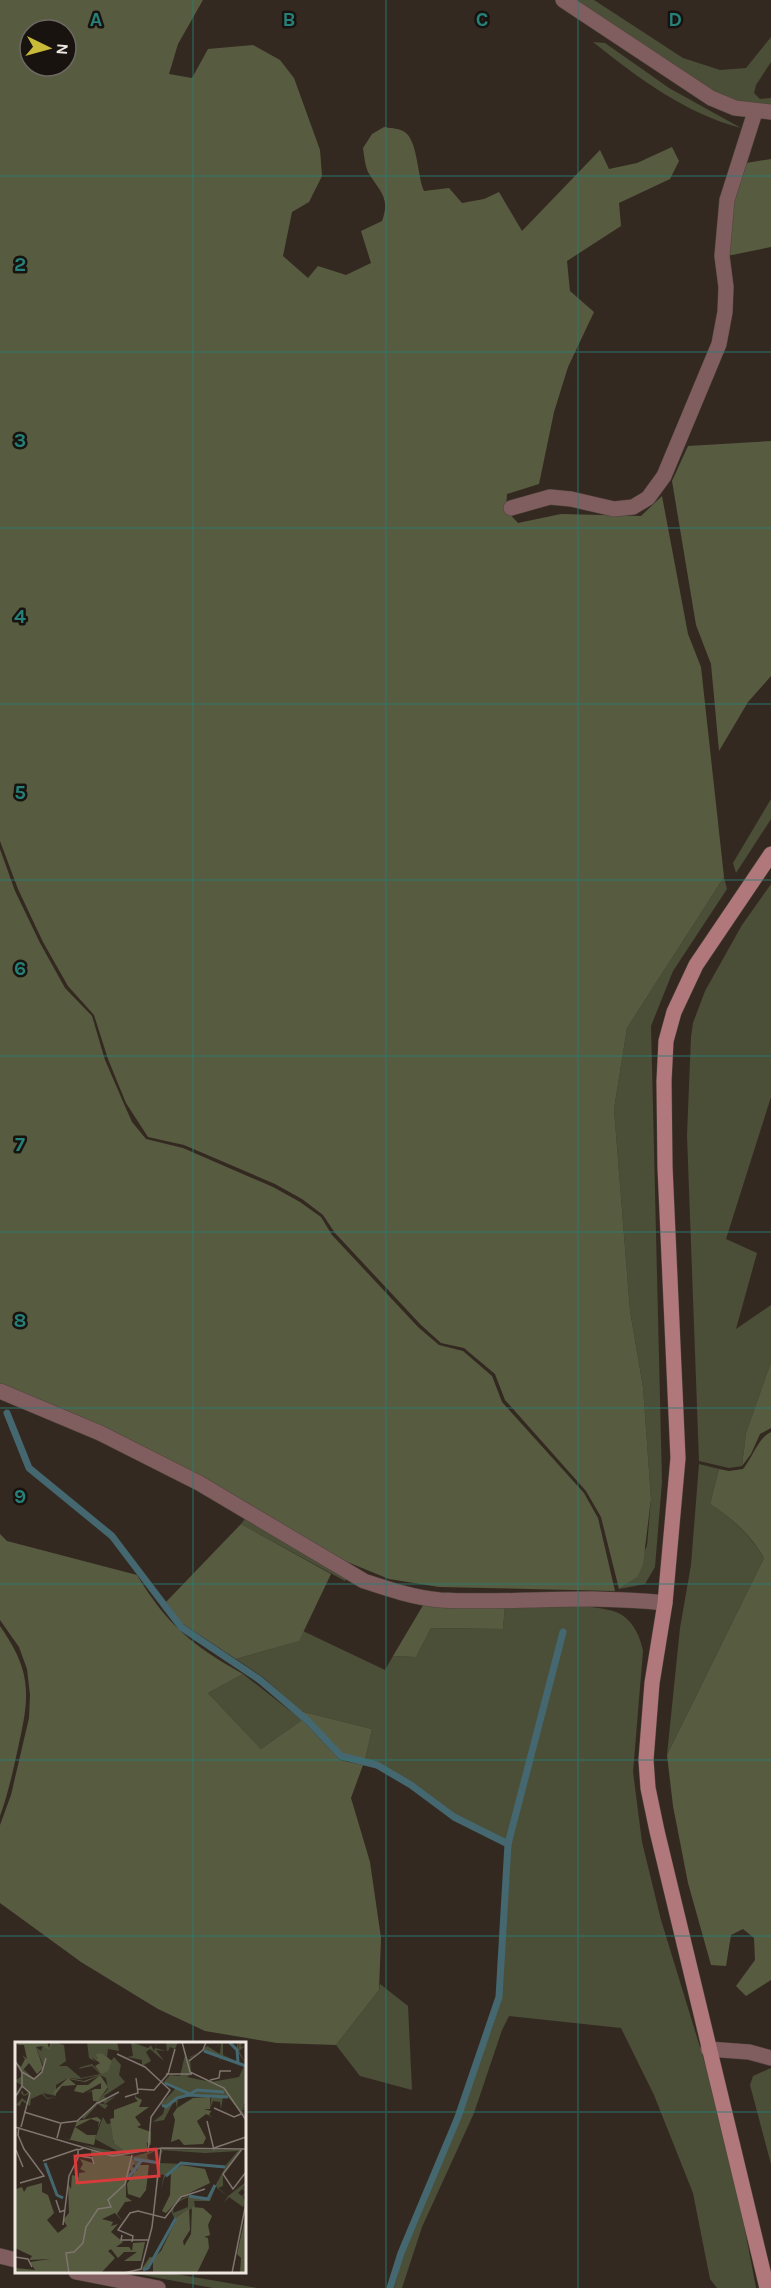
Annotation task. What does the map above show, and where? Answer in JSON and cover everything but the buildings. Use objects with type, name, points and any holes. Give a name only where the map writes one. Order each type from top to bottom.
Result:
[{"type":"main road","points":[[767,2288],[708,2049],[648,1788],[646,1760],[652,1683],[665,1603],[678,1458],[665,1167],[666,1041],[674,1012],[696,965],[771,854]]},
{"type":"street","points":[[564,0],[700,92],[735,108],[771,112]]},
{"type":"street","points":[[511,508],[550,497],[571,499],[614,509],[633,507],[648,498],[664,476],[719,344],[725,312],[726,287],[722,256],[727,200],[755,112]]},
{"type":"street","points":[[0,1391],[100,1433],[199,1483],[364,1581],[383,1588],[439,1600],[620,1597],[665,1603]]},
{"type":"street","points":[[708,2049],[749,2052],[771,2058]]},
{"type":"street","points":[[0,2256],[15,2259]]},
{"type":"street","points":[[86,2273],[158,2288]]},
{"type":"green space","points":[[0,0],[203,0],[178,44],[169,74],[192,78],[208,49],[253,45],[280,60],[294,78],[320,150],[322,176],[309,202],[292,212],[283,256],[308,278],[318,266],[346,275],[371,263],[361,231],[382,221],[385,206],[382,195],[368,172],[363,148],[372,134],[384,127],[403,131],[412,141],[424,191],[449,188],[462,203],[484,199],[499,192],[522,231],[600,150],[609,169],[637,163],[672,147],[679,161],[670,179],[619,203],[621,226],[567,261],[570,291],[594,312],[568,367],[554,412],[539,484],[507,494],[506,510],[518,523],[561,514],[641,516],[662,496],[688,634],[701,667],[724,877],[627,1028],[614,1109],[630,1311],[643,1387],[651,1499],[643,1564],[638,1576],[619,1589],[601,1517],[586,1491],[505,1400],[495,1374],[464,1348],[441,1343],[421,1325],[335,1233],[323,1215],[302,1199],[275,1184],[184,1145],[148,1137],[126,1103],[108,1059],[94,1015],[68,986],[43,942],[18,889],[0,841]]},
{"type":"green space","points":[[576,0],[594,0],[683,58],[720,70],[746,68],[771,37],[771,62],[756,85],[754,93],[760,99],[771,98],[771,105],[740,102],[710,89]]},
{"type":"green space","points":[[593,42],[605,43],[669,88],[741,128],[701,114],[663,93]]},
{"type":"green space","points":[[771,159],[771,247],[727,256],[726,229],[746,163]]},
{"type":"green space","points":[[771,441],[771,676],[748,702],[719,751],[711,664],[696,625],[672,481],[688,446]]},
{"type":"green space","points":[[771,799],[771,819],[736,873],[733,863]]},
{"type":"green space","points":[[0,849],[15,891],[40,943],[65,988],[92,1016],[105,1060],[124,1104],[132,1122],[146,1139],[183,1148],[273,1187],[300,1202],[321,1217],[332,1235],[418,1327],[439,1345],[463,1351],[492,1376],[502,1402],[584,1493],[598,1518],[615,1591],[439,1587],[389,1579],[345,1561],[197,1474],[0,1383]]},
{"type":"green space","points":[[724,877],[727,889],[673,971],[651,1026],[662,1482],[655,1567],[645,1584],[619,1589],[628,1583],[647,1546],[651,1499],[643,1387],[630,1311],[614,1109],[627,1028]]},
{"type":"green space","points":[[771,884],[771,1097],[726,1239],[757,1253],[736,1329],[771,1305],[771,1362],[746,1433],[742,1466],[729,1468],[699,1461],[687,1135],[691,1037],[693,1023],[705,991],[742,925]]},
{"type":"green space","points":[[771,1362],[771,1428],[760,1434],[751,1454],[742,1466],[746,1433]]},
{"type":"green space","points":[[771,1432],[771,1980],[746,1996],[736,1986],[755,1960],[754,1938],[743,1929],[731,1935],[726,1966],[711,1965],[688,1883],[673,1806],[667,1755],[764,1558],[740,1528],[710,1504],[719,1469],[729,1471],[743,1469],[759,1443]]},
{"type":"green space","points":[[699,1464],[719,1469],[710,1504],[740,1528],[764,1558],[667,1755],[680,1628],[691,1565]]},
{"type":"green space","points":[[247,1516],[349,1575],[345,1581],[241,1524]]},
{"type":"green space","points":[[241,1524],[331,1574],[299,1641],[236,1659],[180,1622],[166,1602]]},
{"type":"green space","points":[[0,1534],[7,1541],[137,1575],[159,1608],[182,1633],[195,1644],[243,1674],[208,1693],[261,1749],[302,1720],[340,1760],[363,1765],[351,1798],[370,1862],[381,1938],[379,1990],[336,2045],[277,2043],[205,2031],[158,2009],[81,1962],[0,1903],[0,1825],[11,1795],[29,1718],[30,1695],[27,1669],[19,1647],[0,1620]]},
{"type":"green space","points":[[425,1602],[505,1605],[503,1629],[431,1628],[416,1657],[393,1656]]},
{"type":"green space","points":[[505,1605],[583,1606],[613,1611],[630,1622],[640,1641],[643,1651],[633,1772],[642,1842],[661,1920],[727,2135],[756,2288],[717,2288],[710,2279],[693,2193],[654,2095],[621,2028],[509,2016],[502,2030],[474,2113],[422,2227],[402,2288],[394,2288],[403,2255],[441,2165],[493,2025],[500,1999],[510,1844],[566,1630],[561,1629],[506,1841],[456,1816],[401,1776],[365,1760],[372,1729],[300,1711],[264,1678],[236,1659],[298,1641],[303,1631],[385,1670],[393,1656],[416,1657],[431,1628],[503,1629]]},
{"type":"green space","points":[[0,1626],[18,1657],[26,1684],[26,1698],[16,1757],[0,1816]]},
{"type":"green space","points":[[243,1674],[302,1720],[261,1749],[208,1693]]},
{"type":"green space","points":[[300,1711],[372,1729],[365,1760],[342,1755]]},
{"type":"green space","points":[[380,1984],[408,2006],[412,2090],[360,2076],[336,2045],[379,1990]]},
{"type":"green space","points":[[771,2068],[771,2164],[750,2085],[753,2076]]},
{"type":"green space","points":[[131,2273],[170,2273],[257,2288],[213,2288]]},
{"type":"waterway","points":[[7,1413],[29,1468],[112,1536],[181,1627],[260,1680],[308,1721],[341,1756],[377,1765],[411,1785],[454,1817],[508,1844]]},
{"type":"waterway","points":[[390,2288],[401,2253],[458,2117],[499,1997],[508,1844],[563,1632]]}]
